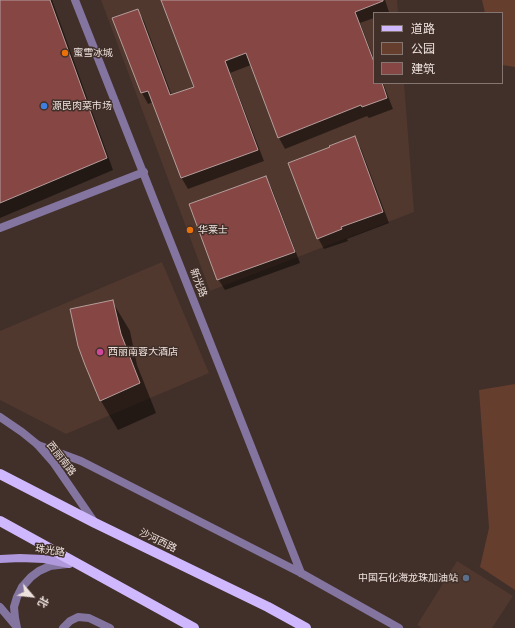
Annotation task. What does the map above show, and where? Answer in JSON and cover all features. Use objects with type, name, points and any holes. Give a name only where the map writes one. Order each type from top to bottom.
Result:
[{"type":"main road","name":"沙河西路","points":[[0,474],[95,523],[268,607],[306,628]]},
{"type":"main road","points":[[0,521],[194,628]]},
{"type":"main road","name":"珠光路","points":[[0,559],[38,559],[69,564]]},
{"type":"street","name":"新光路","points":[[75,0],[301,573]]},
{"type":"street","points":[[0,228],[144,172]]},
{"type":"street","name":"西丽南路","points":[[0,417],[38,445],[53,462],[95,523]]},
{"type":"street","points":[[38,445],[81,461],[301,573],[399,628]]},
{"type":"street","points":[[17,628],[14,607],[22,587],[39,570],[50,566],[69,564]]},
{"type":"street","name":"珠光路","points":[[69,564],[95,574]]},
{"type":"street","points":[[0,607],[17,628]]},
{"type":"street","points":[[63,628],[78,616],[90,618],[110,628]]},
{"type":"shaded area","points":[[101,0],[397,0],[398,12],[373,12],[373,84],[404,84],[414,212],[210,291]]},
{"type":"shaded area","name":"西丽南蓉大酒店","points":[[162,262],[209,373],[66,434],[0,400],[0,331]]},
{"type":"shaded area","name":"中国石化海龙珠加油站","points":[[457,561],[513,596],[492,628],[422,628],[417,625]]},
{"type":"green space","points":[[482,0],[515,0],[515,67],[503,65],[503,12],[485,12]]},
{"type":"green space","points":[[515,384],[515,590],[480,567],[489,528],[479,390]]},
{"type":"building","name":"源民肉菜市场","points":[[0,0],[50,0],[107,158],[0,203]]},
{"type":"building","points":[[161,0],[383,0],[355,12],[373,59],[373,84],[382,84],[387,98],[362,107],[361,105],[278,138],[246,53],[225,61],[258,150],[181,178],[148,91],[141,93],[112,18],[138,9],[170,95],[194,87]]},
{"type":"building","points":[[355,136],[383,212],[341,227],[342,229],[317,239],[288,163]]},
{"type":"building","points":[[266,176],[295,252],[217,280],[189,204]]},
{"type":"building","points":[[113,300],[121,334],[140,383],[100,401],[78,346],[70,309]]},
{"type":"place","name":"蜜雪冰城","points":[[65,53]]},
{"type":"place","name":"源民肉菜市场","points":[[44,106]]},
{"type":"place","name":"华莱士","points":[[190,230]]},
{"type":"place","name":"西丽南蓉大酒店","points":[[100,352]]},
{"type":"place","name":"中国石化海龙珠加油站","points":[[466,578]]}]
